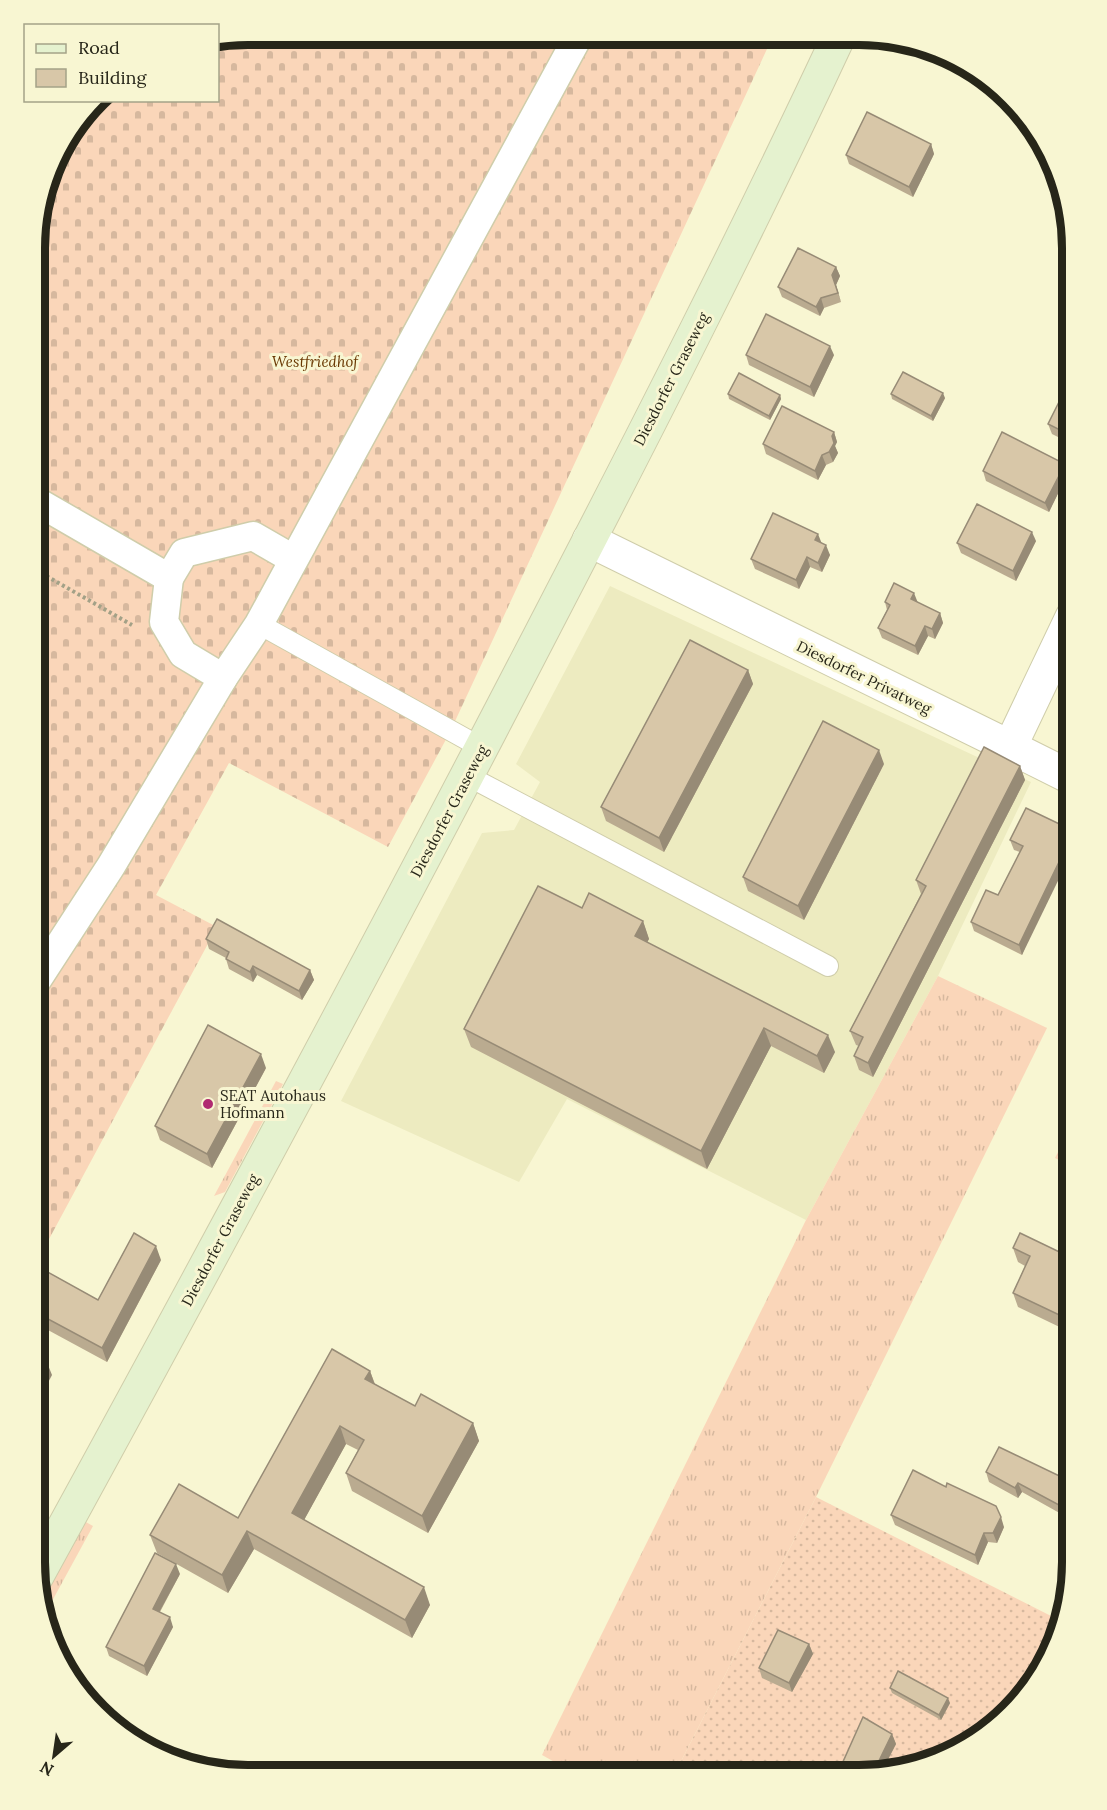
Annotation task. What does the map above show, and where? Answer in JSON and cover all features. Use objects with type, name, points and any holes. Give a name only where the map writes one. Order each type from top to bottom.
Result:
[{"type":"main road","name":"Diesdorfer Graseweg","points":[[45,1561],[228,1228],[475,762],[590,540],[778,164],[835,45]]},
{"type":"street","points":[[45,968],[111,866],[223,678],[259,624],[574,45]]},
{"type":"street","points":[[45,506],[169,578]]},
{"type":"street","points":[[223,678],[183,654],[164,622],[169,578],[184,553],[253,537],[293,559]]},
{"type":"street","name":"Diesdorfer Privatweg","points":[[590,540],[1062,772]]},
{"type":"street","points":[[1010,747],[1062,638]]},
{"type":"lane","points":[[259,624],[475,762],[828,966]]},
{"type":"path","points":[[45,575],[134,626]]},
{"type":"shaded area","points":[[610,586],[1031,782],[938,976],[806,1220],[567,1099],[519,1182],[341,1101],[482,833],[514,830],[540,782],[516,764]]},
{"type":"green space","name":"Westfriedhof","points":[[248,45],[769,45],[450,732],[388,847],[229,763],[156,895],[217,927],[48,1241],[45,1239],[45,248],[49,209],[60,171],[72,147],[87,125],[108,102],[219,102],[219,47],[222,47]]},
{"type":"green space","points":[[938,976],[1047,1028],[816,1497],[679,1765],[560,1765],[542,1755],[806,1220]]},
{"type":"green space","points":[[276,1081],[283,1084],[225,1192],[214,1196]]},
{"type":"green space","points":[[1062,1144],[1062,1161],[1055,1158]]},
{"type":"green space","points":[[816,1497],[1054,1617],[1044,1645],[1020,1685],[982,1723],[936,1750],[911,1758],[872,1765],[679,1765]]},
{"type":"green space","points":[[84,1521],[93,1526],[50,1605],[48,1591]]},
{"type":"building","points":[[867,112],[931,144],[909,187],[846,155]]},
{"type":"building","points":[[798,248],[836,267],[832,275],[838,293],[821,298],[816,307],[778,287]]},
{"type":"building","points":[[766,314],[830,346],[810,387],[746,355]]},
{"type":"building","points":[[903,372],[943,393],[931,416],[891,394]]},
{"type":"building","points":[[739,373],[780,395],[769,416],[728,394]]},
{"type":"building","points":[[1062,396],[1062,431],[1048,424]]},
{"type":"building","points":[[782,406],[834,432],[832,436],[834,443],[829,452],[822,455],[815,471],[763,444]]},
{"type":"building","points":[[1002,432],[1062,462],[1062,470],[1045,503],[983,471]]},
{"type":"building","points":[[977,504],[1032,532],[1013,571],[957,543]]},
{"type":"building","points":[[773,513],[818,534],[815,540],[826,545],[818,563],[807,557],[796,580],[751,559]]},
{"type":"building","points":[[894,583],[914,593],[911,599],[940,613],[932,629],[925,626],[915,646],[878,628],[890,605],[885,602]]},
{"type":"building","points":[[690,640],[748,670],[659,838],[601,807]]},
{"type":"building","points":[[823,721],[879,750],[798,906],[743,877]]},
{"type":"building","points":[[984,747],[1020,766],[868,1063],[854,1056],[863,1037],[850,1031],[926,886],[916,880]]},
{"type":"building","points":[[1026,808],[1062,825],[1062,856],[1019,945],[971,922],[986,890],[998,895],[1023,846],[1010,840]]},
{"type":"building","points":[[538,886],[582,908],[589,893],[643,921],[635,936],[828,1035],[817,1056],[764,1028],[701,1151],[464,1029]]},
{"type":"building","points":[[217,919],[310,970],[299,991],[253,966],[250,972],[226,959],[229,952],[206,939]]},
{"type":"building","points":[[208,1025],[261,1054],[207,1154],[155,1126]]},
{"type":"building","points":[[134,1233],[156,1246],[102,1348],[45,1317],[45,1271],[98,1300]]},
{"type":"building","points":[[1020,1233],[1062,1253],[1062,1316],[1013,1293],[1030,1256],[1013,1248]]},
{"type":"building","points":[[332,1349],[370,1371],[365,1379],[415,1406],[421,1394],[473,1423],[422,1516],[346,1473],[364,1440],[340,1426],[292,1513],[424,1587],[405,1620],[247,1531],[222,1575],[150,1535],[179,1484],[238,1518]]},
{"type":"building","points":[[999,1447],[1062,1477],[1062,1507],[1018,1483],[1015,1488],[986,1472]]},
{"type":"building","points":[[913,1470],[946,1487],[947,1483],[996,1506],[1001,1517],[993,1533],[984,1533],[975,1555],[891,1515]]},
{"type":"building","points":[[155,1553],[176,1564],[153,1609],[170,1617],[144,1666],[106,1647]]},
{"type":"building","points":[[778,1630],[809,1644],[789,1683],[759,1668]]},
{"type":"building","points":[[898,1671],[948,1698],[939,1715],[890,1688]]},
{"type":"building","points":[[863,1717],[892,1734],[877,1764],[842,1764]]},
{"type":"place","name":"SEAT Autohaus Hofmann","points":[[208,1104]]}]
